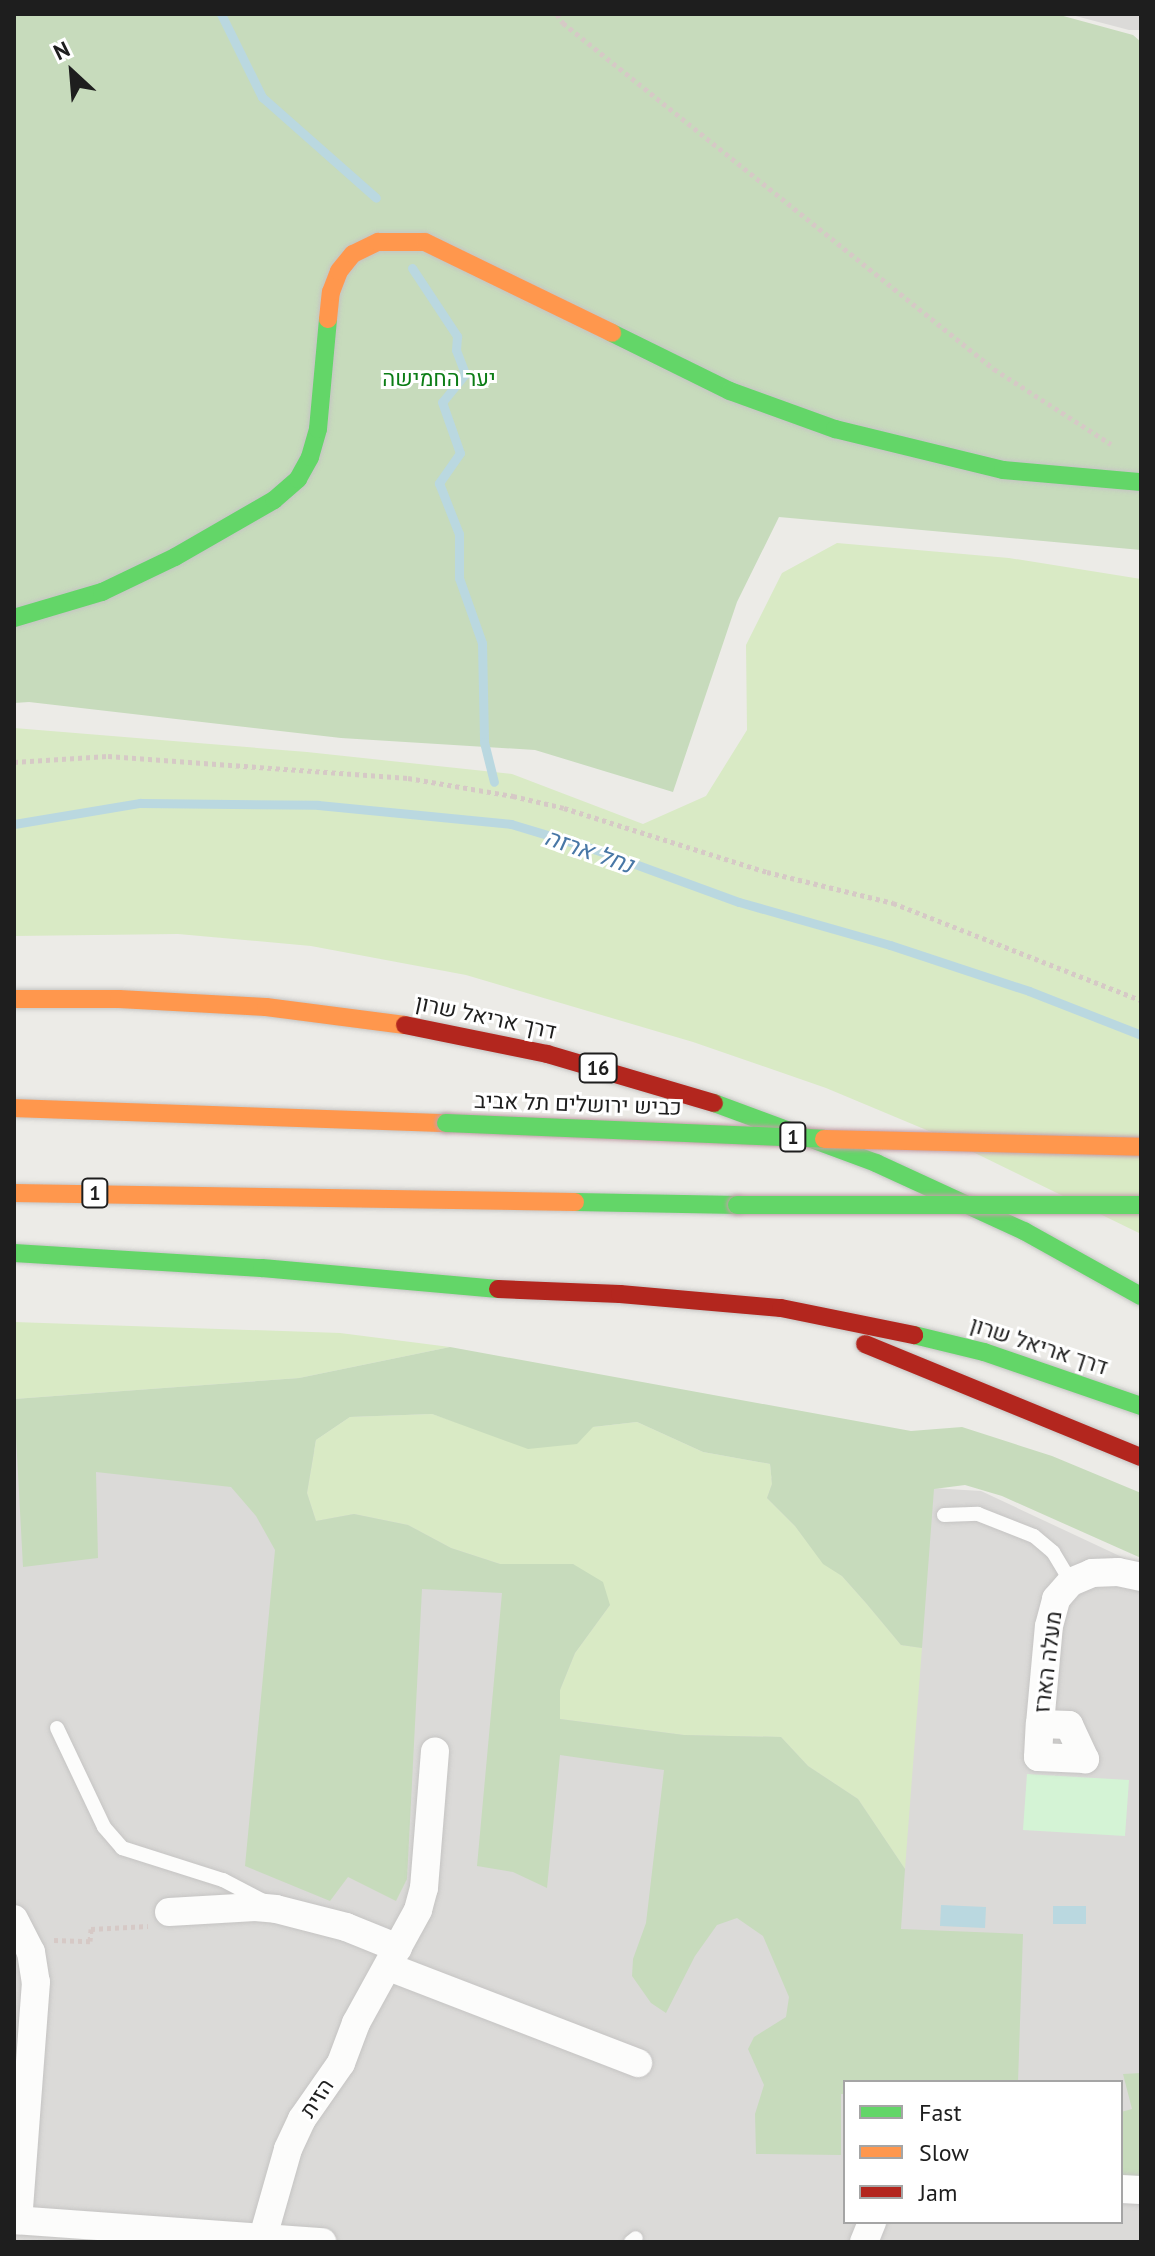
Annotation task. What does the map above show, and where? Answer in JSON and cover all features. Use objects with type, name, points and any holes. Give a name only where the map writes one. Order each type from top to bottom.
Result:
[{"type":"main road","points":[[14,618],[102,592],[175,557],[274,500],[298,479],[310,457],[318,429],[331,292],[339,271],[353,254],[378,242],[425,242],[730,391],[835,429],[1003,470],[1141,482]]},
{"type":"main road","name":"דרך אריאל שרון","points":[[14,999],[131,999],[266,1007],[426,1028],[561,1057],[714,1103],[876,1163],[1024,1231],[1141,1296]]},
{"type":"main road","name":"כביש ירושלים תל אביב","points":[[14,1108],[884,1142],[1141,1147]]},
{"type":"main road","name":"1","points":[[14,1193],[737,1205],[1141,1205]]},
{"type":"main road","name":"דרך אריאל שרון","points":[[14,1253],[262,1268],[529,1292],[620,1294],[781,1308],[984,1352],[1141,1406]]},
{"type":"main road","points":[[781,1308],[1141,1457]]},
{"type":"street","name":"מעלה הארז","points":[[1040,1724],[1051,1612],[1056,1599],[1071,1582],[1105,1571],[1141,1577]]},
{"type":"street","name":"הזית","points":[[263,2237],[288,2149],[302,2119],[341,2063],[356,2023],[418,1910],[424,1888],[435,1751]]},
{"type":"street","points":[[169,1912],[255,1907],[276,1909],[346,1927],[393,1958],[638,2063]]},
{"type":"street","points":[[20,1929],[36,1982],[16,2220],[112,2234],[263,2237],[322,2242]]},
{"type":"lane","points":[[944,1515],[978,1514],[1034,1536],[1053,1552],[1071,1582]]},
{"type":"lane","points":[[57,1728],[104,1827],[122,1848],[223,1880],[276,1909]]},
{"type":"path","points":[[557,14],[563,23],[994,369],[1114,446]]},
{"type":"path","points":[[14,762],[108,756],[408,778],[513,796],[564,808],[753,868],[893,903],[1141,1000]]},
{"type":"path","points":[[20,1929],[90,1941],[91,1929],[142,1929],[169,1912]]},
{"type":"shaded area","points":[[1068,14],[1141,14],[1141,30],[1129,30]]},
{"type":"shaded area","points":[[14,1432],[981,1491],[1141,1566],[1141,2242],[14,2242]]},
{"type":"green space","name":"יער החמישה","points":[[14,14],[1056,14],[1133,35],[1141,42],[1141,550],[779,517],[737,602],[673,792],[535,750],[341,738],[29,702],[14,703]]},
{"type":"green space","points":[[837,543],[1009,558],[1141,579],[1141,1234],[936,1134],[826,1088],[693,1042],[466,975],[311,946],[178,934],[14,936],[14,728],[307,752],[512,774],[643,824],[706,796],[747,730],[746,645],[782,573]]},
{"type":"green space","points":[[14,1322],[340,1333],[450,1347],[299,1378],[14,1399]]},
{"type":"green space","points":[[450,1347],[911,1431],[962,1427],[1052,1456],[1141,1493],[1141,1558],[1002,1496],[965,1485],[934,1489],[922,1648],[901,1645],[842,1576],[823,1564],[795,1526],[767,1498],[772,1484],[770,1464],[703,1452],[637,1422],[593,1427],[577,1444],[528,1449],[432,1414],[350,1417],[316,1440],[307,1493],[316,1521],[354,1514],[408,1525],[451,1548],[500,1564],[573,1564],[603,1582],[610,1605],[575,1653],[560,1690],[560,1719],[684,1735],[781,1737],[808,1766],[858,1799],[905,1869],[901,1929],[1023,1934],[1018,2080],[843,2080],[841,2155],[756,2154],[755,2114],[764,2085],[748,2049],[754,2037],[786,2017],[789,1997],[763,1936],[737,1918],[717,1925],[695,1956],[666,2013],[651,2003],[632,1976],[633,1959],[646,1923],[664,1770],[560,1755],[547,1888],[513,1872],[477,1866],[502,1593],[422,1589],[407,1879],[396,1901],[348,1877],[330,1901],[245,1866],[275,1550],[256,1516],[231,1487],[96,1472],[98,1558],[23,1567],[14,1399],[299,1378]]},
{"type":"green space","points":[[432,1414],[476,1429],[593,1427],[637,1422],[703,1452],[770,1464],[772,1484],[767,1498],[795,1526],[823,1563],[842,1576],[901,1645],[922,1648],[905,1869],[858,1799],[808,1766],[781,1737],[684,1735],[560,1719],[560,1690],[575,1653],[610,1605],[573,1564],[500,1564],[451,1548],[408,1525],[354,1514],[316,1521],[307,1493],[316,1440],[350,1417]]},
{"type":"green space","points":[[1027,1774],[1129,1780],[1125,1836],[1023,1830]]},
{"type":"green space","points":[[1141,2073],[1141,2177],[1123,2177],[1123,2111],[1132,2109],[1123,2074]]},
{"type":"water","points":[[941,1905],[986,1907],[985,1928],[940,1926]]},
{"type":"water","points":[[1053,1906],[1086,1906],[1086,1924],[1053,1924]]},
{"type":"waterway","points":[[221,14],[262,97],[376,198]]},
{"type":"waterway","points":[[412,268],[457,336],[456,350],[465,374],[442,402],[460,453],[439,483],[459,534],[459,578],[482,643],[484,742],[494,782]]},
{"type":"waterway","name":"נחל ארזה","points":[[14,824],[140,803],[318,805],[511,824],[594,849],[739,902],[890,945],[1029,991],[1141,1035]]},
{"type":"traffic: fast","points":[[14,618],[102,592],[175,557],[274,500],[298,479],[310,457],[318,429],[328,319]]},
{"type":"traffic: fast","points":[[612,333],[730,391],[835,429],[1003,470],[1141,482]]},
{"type":"traffic: fast","points":[[714,1103],[876,1163],[1024,1231],[1141,1296]]},
{"type":"traffic: fast","points":[[446,1123],[824,1139]]},
{"type":"traffic: fast","points":[[575,1202],[737,1205]]},
{"type":"traffic: fast","points":[[737,1205],[1141,1205]]},
{"type":"traffic: fast","points":[[14,1253],[262,1268],[498,1289]]},
{"type":"traffic: fast","points":[[914,1335],[984,1352],[1141,1406]]},
{"type":"traffic: slow","points":[[328,319],[331,292],[339,271],[353,254],[378,242],[425,242],[612,333]]},
{"type":"traffic: slow","points":[[14,999],[119,999],[266,1007],[405,1025]]},
{"type":"traffic: slow","points":[[14,1108],[446,1123]]},
{"type":"traffic: slow","points":[[824,1139],[1141,1147]]},
{"type":"traffic: slow","points":[[14,1193],[575,1202]]},
{"type":"traffic: jam","points":[[405,1025],[547,1054],[714,1103]]},
{"type":"traffic: jam","points":[[498,1289],[620,1294],[781,1308],[914,1335]]},
{"type":"traffic: jam","points":[[865,1344],[1141,1457]]}]
